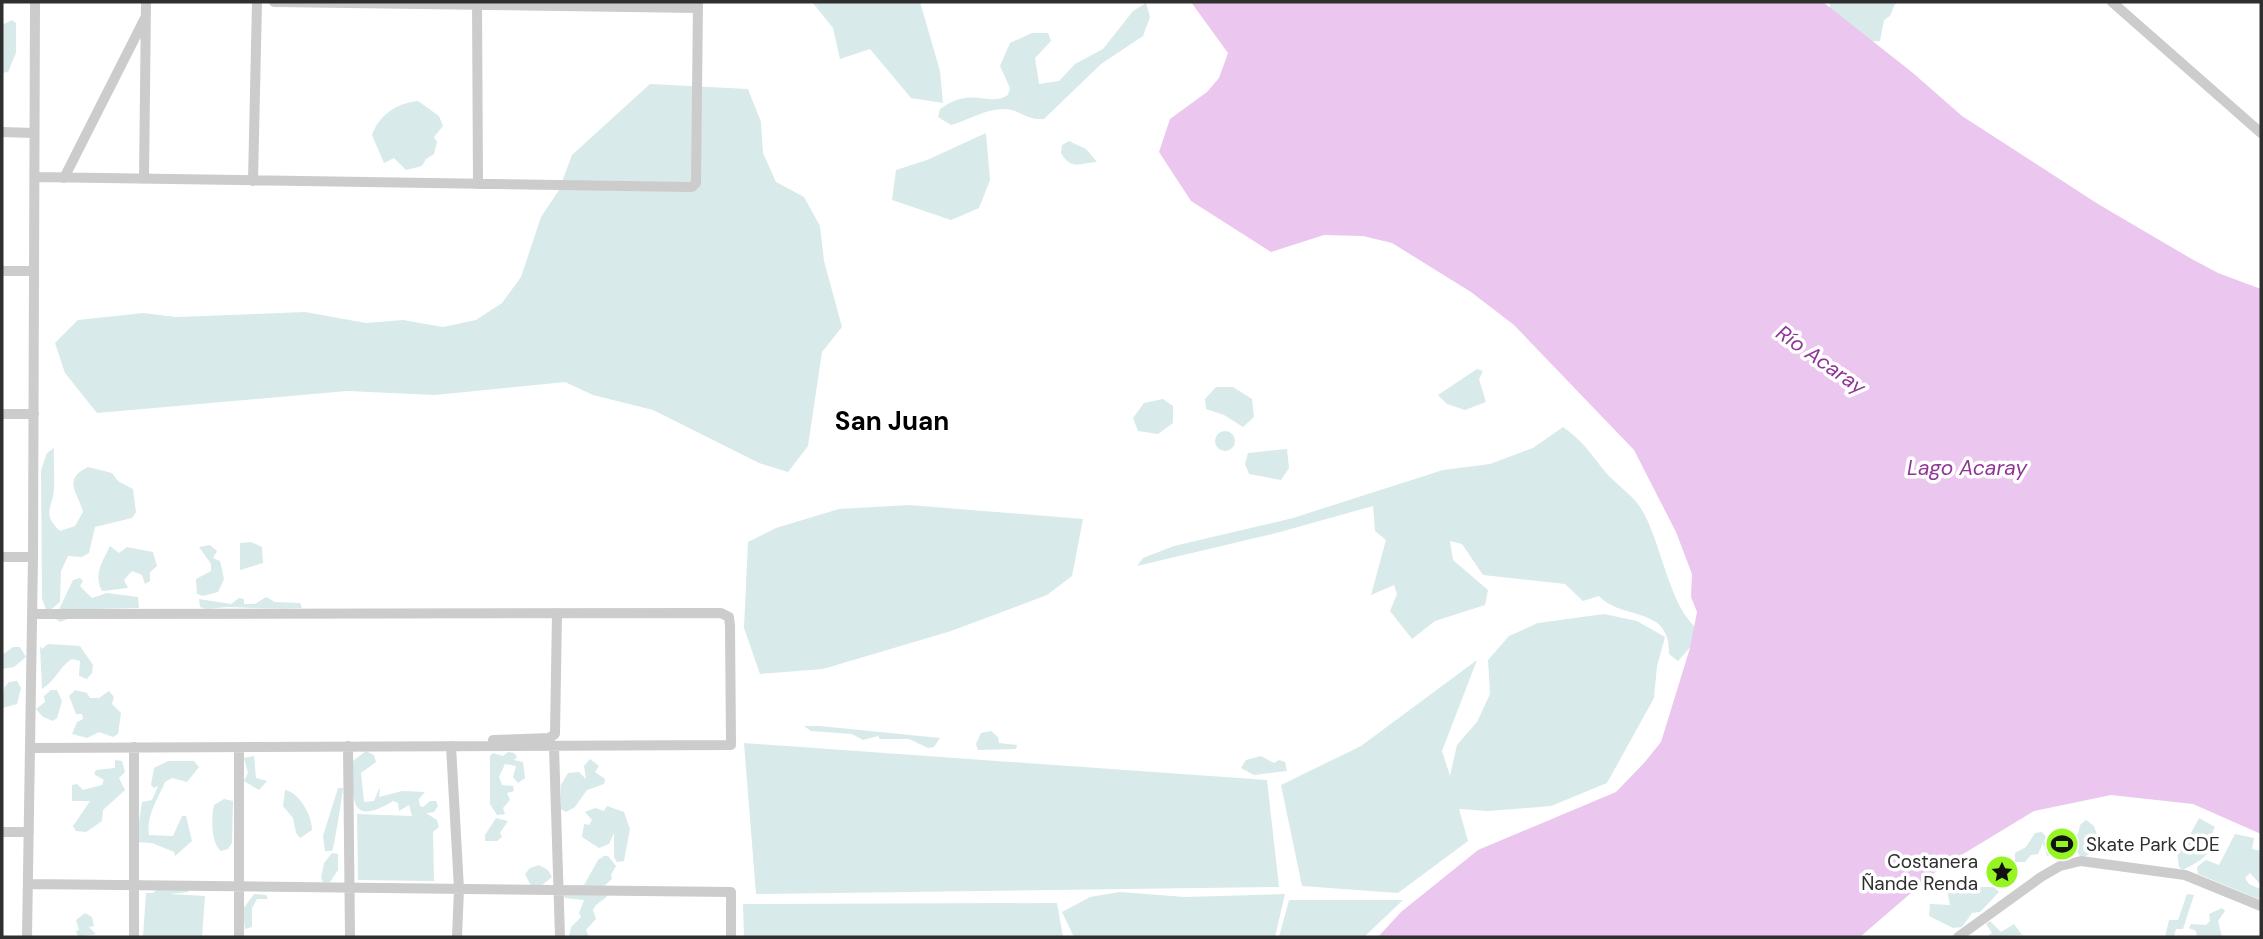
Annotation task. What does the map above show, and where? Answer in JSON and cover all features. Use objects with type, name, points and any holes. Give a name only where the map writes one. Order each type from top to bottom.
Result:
[{"type":"street","points":[[27,937],[33,557],[36,2]]},
{"type":"street","points":[[144,179],[146,2]]},
{"type":"street","points":[[253,181],[257,2]]},
{"type":"street","points":[[35,177],[692,187],[696,183],[698,5],[274,2]]},
{"type":"street","points":[[2112,2],[2261,133]]},
{"type":"street","points":[[477,3],[478,184]]},
{"type":"street","points":[[64,178],[145,18]]},
{"type":"street","points":[[2,132],[34,133]]},
{"type":"street","points":[[2,271],[34,271]]},
{"type":"street","points":[[2,414],[34,414]]},
{"type":"street","points":[[2,557],[33,557]]},
{"type":"street","points":[[475,746],[483,741],[549,738],[555,734],[556,613]]},
{"type":"street","points":[[30,748],[732,745],[729,617],[721,613],[32,614]]},
{"type":"street","points":[[348,746],[350,937]]},
{"type":"street","points":[[451,746],[459,889],[457,937]]},
{"type":"street","points":[[134,747],[134,937]]},
{"type":"street","points":[[239,747],[239,937]]},
{"type":"street","points":[[554,747],[560,937]]},
{"type":"street","points":[[2,832],[29,832]]},
{"type":"street","points":[[1962,936],[2041,877],[2060,866],[2081,861],[2185,875],[2261,906]]},
{"type":"street","points":[[28,884],[731,892],[731,937]]},
{"type":"shaded area","points":[[808,2],[920,2],[940,71],[943,103],[911,98],[870,49],[840,59],[833,28],[813,3]]},
{"type":"shaded area","points":[[1829,2],[1901,2],[1895,4],[1890,16],[1884,20],[1880,41],[1866,42],[1832,18]]},
{"type":"shaded area","points":[[1146,3],[1150,17],[1143,36],[1101,64],[1044,119],[1006,109],[985,112],[951,125],[938,117],[940,109],[952,102],[971,97],[994,99],[1008,95],[1010,88],[1000,66],[1010,43],[1032,33],[1048,33],[1051,41],[1035,58],[1039,84],[1059,81],[1075,64],[1103,49],[1133,11]]},
{"type":"shaded area","points":[[12,20],[16,23],[16,53],[8,72],[2,73],[2,25]]},
{"type":"shaded area","points":[[650,84],[748,89],[761,122],[763,153],[776,182],[804,197],[820,226],[824,261],[842,327],[822,352],[808,446],[788,472],[759,463],[653,410],[593,395],[565,382],[435,395],[347,391],[97,413],[65,373],[55,343],[78,320],[143,313],[176,317],[305,312],[366,323],[403,320],[443,327],[476,320],[502,303],[521,277],[541,217],[559,190],[572,155]]},
{"type":"shaded area","points":[[418,101],[439,116],[443,126],[434,137],[437,142],[434,154],[426,159],[422,166],[406,170],[394,158],[384,163],[372,135],[375,128],[390,111],[403,104]]},
{"type":"shaded area","points":[[986,133],[990,180],[979,208],[951,220],[892,200],[896,170],[927,160]]},
{"type":"shaded area","points":[[1069,141],[1086,149],[1097,162],[1078,165],[1065,159],[1061,153],[1062,145]]},
{"type":"shaded area","points":[[1477,369],[1483,371],[1479,379],[1486,402],[1465,410],[1447,404],[1438,395]]},
{"type":"shaded area","points":[[1216,387],[1233,387],[1252,399],[1254,417],[1243,427],[1224,415],[1206,409],[1205,399]]},
{"type":"shaded area","points":[[1163,399],[1173,406],[1173,423],[1158,434],[1138,431],[1133,418],[1144,403]]},
{"type":"shaded area","points":[[1563,427],[1584,445],[1610,477],[1635,500],[1646,517],[1679,605],[1698,629],[1694,643],[1678,661],[1669,654],[1668,638],[1654,621],[1609,604],[1599,596],[1583,601],[1565,584],[1483,575],[1462,544],[1450,541],[1453,560],[1488,590],[1485,605],[1435,621],[1412,639],[1390,611],[1397,594],[1394,585],[1371,595],[1386,540],[1375,531],[1373,506],[1280,532],[1137,566],[1143,558],[1174,546],[1293,518],[1443,470],[1490,464],[1533,448]]},
{"type":"shaded area","points":[[1221,431],[1229,431],[1235,441],[1229,451],[1221,451],[1215,445],[1215,437]]},
{"type":"shaded area","points":[[54,448],[54,489],[49,515],[60,531],[75,526],[83,512],[73,482],[80,472],[88,467],[112,473],[118,481],[133,489],[136,512],[132,518],[95,527],[89,553],[82,557],[68,556],[61,571],[60,602],[47,613],[42,598],[41,470],[47,453]]},
{"type":"shaded area","points":[[1287,449],[1289,468],[1281,480],[1249,474],[1245,464],[1248,453]]},
{"type":"shaded area","points":[[909,505],[1083,519],[1072,576],[1047,595],[951,631],[823,669],[760,674],[744,628],[748,542],[776,528],[839,509]]},
{"type":"shaded area","points":[[251,542],[262,547],[263,563],[240,570],[240,543]]},
{"type":"shaded area","points":[[210,545],[217,551],[213,558],[220,561],[224,579],[218,592],[203,596],[197,594],[196,579],[211,571],[211,564],[199,547]]},
{"type":"shaded area","points":[[110,546],[119,553],[127,547],[153,552],[157,566],[150,572],[150,581],[145,584],[142,575],[132,571],[124,580],[128,588],[102,591],[99,573]]},
{"type":"shaded area","points":[[80,578],[83,581],[80,586],[92,598],[107,593],[138,597],[139,608],[93,609],[60,622],[55,618],[73,580]]},
{"type":"shaded area","points":[[266,597],[275,602],[300,603],[302,608],[207,609],[200,607],[199,599],[231,604],[239,598],[244,599],[244,604],[255,604]]},
{"type":"shaded area","points":[[1604,614],[1637,621],[1665,637],[1657,666],[1654,698],[1607,783],[1551,806],[1488,811],[1459,809],[1468,841],[1398,893],[1302,886],[1281,785],[1361,746],[1477,660],[1442,751],[1450,776],[1457,745],[1477,722],[1490,694],[1488,660],[1509,636],[1538,623]]},
{"type":"shaded area","points":[[48,644],[80,646],[93,665],[92,673],[87,679],[79,676],[80,661],[72,659],[42,689],[40,646],[42,649]]},
{"type":"shaded area","points":[[13,647],[20,647],[26,657],[14,667],[2,669],[2,655]]},
{"type":"shaded area","points":[[17,681],[21,688],[17,704],[2,708],[4,688],[9,682]]},
{"type":"shaded area","points":[[51,690],[57,690],[62,701],[57,718],[53,721],[43,717],[36,709],[45,702],[44,696]]},
{"type":"shaded area","points":[[75,690],[87,693],[90,698],[99,698],[109,691],[114,697],[112,704],[121,713],[118,734],[113,737],[99,732],[87,738],[72,734],[77,722],[83,719],[82,714],[76,714],[69,696]]},
{"type":"shaded area","points":[[804,726],[940,738],[934,747],[928,748],[909,739],[880,739],[878,736],[863,740],[852,734],[811,731]]},
{"type":"shaded area","points":[[991,731],[998,737],[999,743],[1017,745],[1016,749],[978,750],[976,744],[981,733]]},
{"type":"shaded area","points":[[744,743],[1267,780],[1279,887],[756,894]]},
{"type":"shaded area","points":[[366,751],[374,755],[376,762],[361,773],[364,802],[374,801],[380,787],[379,797],[402,791],[425,792],[419,799],[420,806],[436,801],[438,806],[434,812],[426,813],[437,820],[439,827],[433,832],[434,881],[358,880],[357,814],[412,816],[409,805],[399,811],[398,803],[393,801],[379,809],[368,811],[361,810],[356,805],[353,761]]},
{"type":"shaded area","points":[[508,752],[517,757],[514,760],[523,762],[525,778],[518,783],[513,777],[516,766],[505,764],[499,777],[502,785],[513,786],[514,791],[507,793],[510,800],[503,808],[505,814],[497,815],[490,804],[490,756],[493,753],[503,756]]},
{"type":"shaded area","points":[[254,756],[256,778],[267,781],[259,790],[244,781],[248,773],[244,758]]},
{"type":"shaded area","points":[[1261,756],[1274,763],[1279,760],[1285,762],[1287,771],[1254,775],[1241,768],[1246,760]]},
{"type":"shaded area","points":[[590,759],[599,766],[595,772],[605,779],[604,784],[587,790],[575,807],[566,812],[561,809],[561,785],[568,773],[579,772],[586,779],[584,766]]},
{"type":"shaded area","points":[[115,760],[122,761],[125,772],[119,778],[125,790],[103,810],[102,821],[86,832],[76,831],[73,826],[90,801],[72,801],[72,785],[77,784],[83,790],[102,785],[104,780],[94,774],[96,770],[115,768]]},
{"type":"shaded area","points":[[168,761],[194,761],[199,767],[187,782],[172,778],[165,782],[151,814],[149,835],[173,836],[182,816],[186,816],[192,841],[175,856],[174,852],[152,843],[136,842],[142,802],[152,800],[158,786],[154,788],[151,785],[154,768]]},
{"type":"shaded area","points":[[338,788],[343,788],[335,840],[332,851],[325,851],[323,836]]},
{"type":"shaded area","points":[[285,790],[300,800],[310,818],[312,830],[300,838],[296,833],[293,818],[283,806]]},
{"type":"shaded area","points":[[224,799],[233,801],[232,843],[228,849],[221,851],[215,843],[212,816],[214,805]]},
{"type":"shaded area","points":[[607,806],[624,812],[630,829],[624,861],[617,862],[614,857],[614,833],[609,844],[599,848],[582,837],[584,824],[589,825],[592,820],[585,812],[595,808],[604,811]]},
{"type":"shaded area","points":[[496,818],[508,821],[500,833],[502,837],[497,841],[485,841],[485,835]]},
{"type":"shaded area","points":[[2199,818],[2215,827],[2208,853],[2183,870],[2179,867],[2177,852],[2183,848]]},
{"type":"shaded area","points":[[2086,820],[2094,826],[2097,835],[2092,839],[2095,848],[2092,853],[2081,858],[2074,847],[2047,856],[2043,843],[2038,854],[2031,855],[2025,862],[2015,862],[2015,853],[2026,847],[2035,833],[2042,832],[2046,837],[2044,842],[2078,834],[2080,825]]},
{"type":"shaded area","points":[[2235,834],[2254,838],[2252,849],[2261,851],[2261,885],[2250,873],[2245,878],[2249,884],[2260,889],[2261,900],[2198,874],[2197,867],[2206,860],[2219,865]]},
{"type":"shaded area","points":[[332,853],[338,854],[338,870],[330,882],[323,882],[321,878],[324,863]]},
{"type":"shaded area","points":[[608,856],[616,866],[611,875],[612,879],[604,886],[609,893],[593,910],[596,919],[586,930],[589,937],[569,937],[571,927],[581,917],[579,913],[584,900],[565,898],[562,893],[567,886],[584,885],[598,860]]},
{"type":"shaded area","points":[[539,865],[548,870],[552,877],[542,885],[531,886],[525,874],[530,868]]},
{"type":"shaded area","points":[[1962,876],[1981,887],[1994,887],[1999,892],[1980,912],[1972,913],[1962,927],[1953,928],[1929,916],[1930,904],[1950,905],[1947,891]]},
{"type":"shaded area","points":[[158,888],[188,888],[188,892],[169,894],[205,896],[202,937],[143,937],[146,893],[153,893]]},
{"type":"shaded area","points":[[1120,892],[1185,897],[1285,894],[1275,937],[1074,937],[1062,912],[1090,897]]},
{"type":"shaded area","points":[[254,894],[266,895],[268,899],[257,899],[252,908],[252,927],[245,929],[243,909]]},
{"type":"shaded area","points":[[2187,894],[2194,895],[2183,929],[2176,929],[2174,937],[2165,937],[2169,920],[2178,920]]},
{"type":"shaded area","points":[[1289,900],[1403,900],[1364,937],[1279,937]]},
{"type":"shaded area","points":[[1057,903],[1063,937],[744,937],[743,904]]},
{"type":"shaded area","points":[[2222,908],[2225,911],[2218,921],[2222,937],[2197,937],[2196,931],[2189,928],[2191,924],[2206,925],[2210,921],[2209,914]]},
{"type":"shaded area","points":[[85,913],[92,917],[94,926],[89,927],[96,934],[78,937],[76,920]]},
{"type":"shaded area","points":[[1990,921],[2001,932],[2014,924],[2022,935],[1986,937],[1992,933],[1986,924]]},
{"type":"water","name":"Lago Acaray","points":[[1191,2],[1823,2],[1913,73],[1962,116],[2098,204],[2190,258],[2218,273],[2261,289],[2261,834],[2193,804],[2111,795],[2034,811],[1940,868],[1860,937],[1378,937],[1401,912],[1478,850],[1616,792],[1644,763],[1661,742],[1690,648],[1697,612],[1691,597],[1692,574],[1676,532],[1634,450],[1514,325],[1471,292],[1392,243],[1363,236],[1324,235],[1271,252],[1191,201],[1159,152],[1170,119],[1207,92],[1219,78],[1228,53]]},
{"type":"place","name":"Skate Park CDE","points":[[2062,844]]},
{"type":"place","name":"Costanera Ñande Renda","points":[[2002,872]]},
{"type":"district","name":"San Juan","points":[[892,421]]},
{"type":"water label","name":"Río Acaray","points":[[1821,360]]}]
